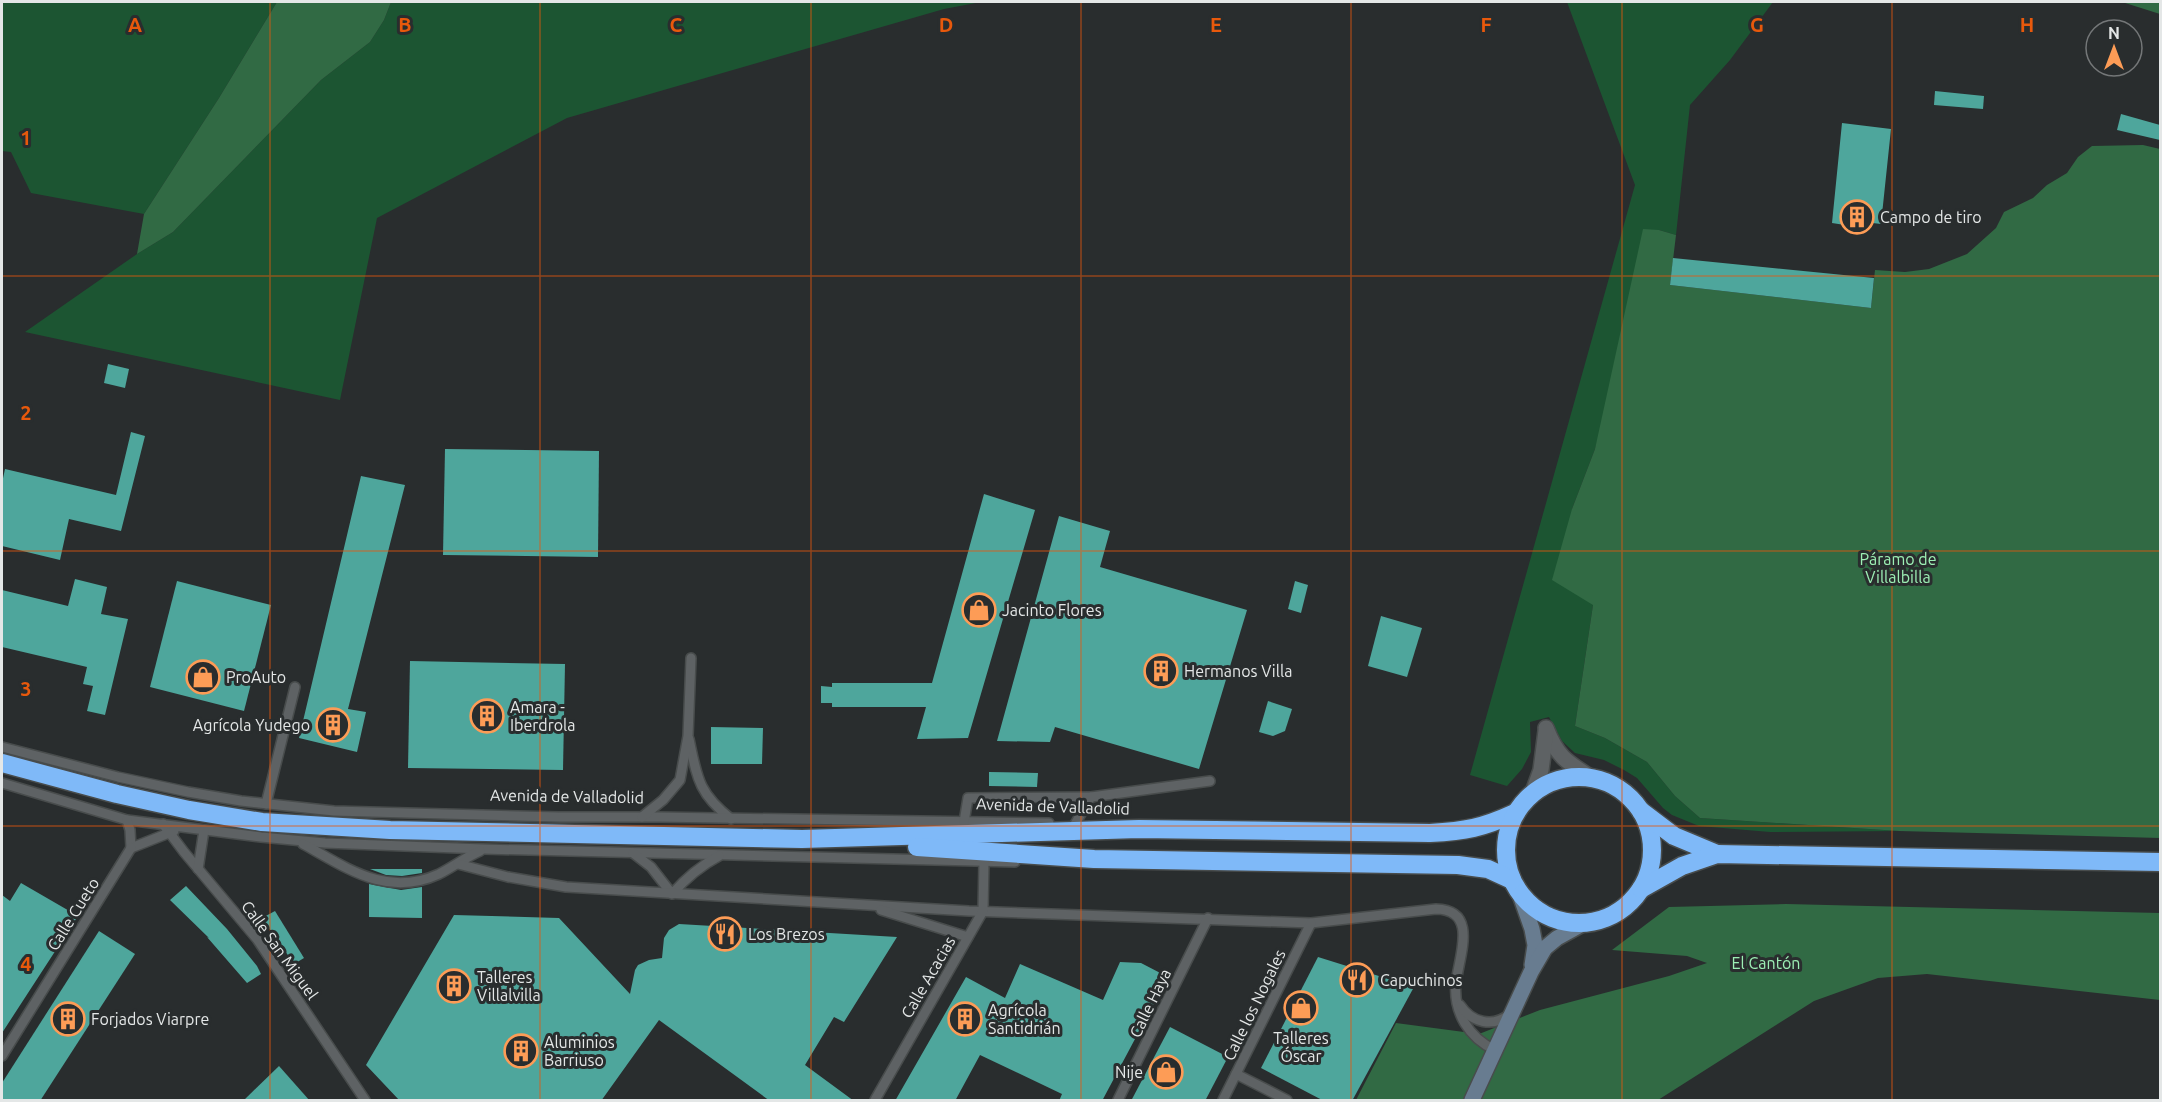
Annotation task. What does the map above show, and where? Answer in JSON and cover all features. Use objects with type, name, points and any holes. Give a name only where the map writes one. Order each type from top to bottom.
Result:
[{"type":"highway","points":[[2,763],[127,796],[189,810],[262,822],[390,830],[802,839],[1131,860],[1458,865],[1488,869],[1516,886],[1536,909],[1550,917],[1563,921],[1586,922],[1615,913],[1631,901],[1641,889],[1652,855],[1650,834],[1641,811]]},
{"type":"highway","points":[[1516,886],[1506,862],[1505,845],[1509,826],[1515,813],[1533,792],[1560,779],[1590,777],[1608,782],[1623,791],[1641,811],[1674,836],[1718,854]]},
{"type":"highway","points":[[802,839],[1139,829],[1430,833],[1461,831],[1486,826],[1515,813]]},
{"type":"highway","points":[[1641,889],[1682,866],[1718,854],[2160,862]]},
{"type":"street","points":[[1533,792],[1540,770],[1546,728],[1554,749],[1570,764],[1590,777]]},
{"type":"street","points":[[1516,886],[1529,918],[1535,945],[1532,972]]},
{"type":"street","points":[[1472,1101],[1512,1012],[1545,948],[1557,938],[1586,922]]},
{"type":"lane","points":[[642,817],[663,800],[680,780],[688,736],[691,658]]},
{"type":"lane","points":[[266,804],[295,687]]},
{"type":"lane","points":[[688,736],[698,782],[715,807],[731,819]]},
{"type":"lane","name":"Avenida de Valladolid","points":[[2,747],[118,777],[266,804],[345,811],[548,817],[1075,824],[1139,829]]},
{"type":"lane","points":[[964,822],[968,798],[1091,797],[1210,781]]},
{"type":"lane","points":[[2,783],[114,814],[127,820],[298,841],[483,849],[984,861],[1076,863],[1131,860]]},
{"type":"lane","points":[[1075,824],[1091,797]]},
{"type":"lane","points":[[127,820],[132,848],[182,826]]},
{"type":"lane","name":"Calle San Miguel","points":[[163,824],[257,939],[365,1101]]},
{"type":"lane","points":[[198,869],[204,830]]},
{"type":"lane","points":[[298,841],[362,876],[381,881],[412,881],[437,875],[483,849]]},
{"type":"lane","name":"Calle Cueto","points":[[2,1056],[132,848]]},
{"type":"lane","points":[[632,852],[651,867],[672,894]]},
{"type":"lane","points":[[672,894],[703,865],[721,855]]},
{"type":"lane","name":"Calle Acacias","points":[[875,1101],[983,911],[984,861]]},
{"type":"lane","points":[[458,864],[508,878],[566,887],[983,911],[1311,922],[1449,909],[1462,923],[1462,953],[1456,985],[1461,1016],[1480,1043],[1497,1044],[1496,1026],[1491,1023]]},
{"type":"lane","points":[[868,905],[968,937]]},
{"type":"lane","name":"Calle Haya","points":[[1118,1101],[1208,918]]},
{"type":"lane","name":"Calle los Nogales","points":[[1223,1101],[1311,922]]},
{"type":"lane","points":[[1457,1001],[1470,1016],[1480,1022],[1491,1023],[1504,1019],[1512,1012]]},
{"type":"lane","points":[[1236,1074],[1287,1101]]},
{"type":"green space","points":[[2,2],[277,2],[219,98],[144,214],[31,193],[11,152],[2,151]]},
{"type":"green space","points":[[277,2],[391,2],[384,20],[370,42],[321,80],[173,232],[137,254],[144,214],[219,98]]},
{"type":"green space","points":[[391,2],[981,2],[944,9],[567,118],[377,218],[340,400],[25,332],[137,254],[173,232],[321,80],[370,42],[384,20]]},
{"type":"green space","points":[[1567,2],[1773,2],[1730,60],[1690,105],[1676,235],[1659,230],[1595,449],[1572,509],[1593,605],[1575,726],[1605,738],[1647,762],[1675,796],[1700,818],[1899,831],[1770,832],[1699,826],[1672,815],[1637,778],[1624,770],[1604,760],[1575,753],[1562,741],[1549,717],[1530,722],[1531,752],[1522,769],[1507,786],[1470,775],[1635,185]]},
{"type":"green space","points":[[2122,2],[2160,2],[2160,14]]},
{"type":"green space","name":"Páramo de Villalbilla","points":[[2143,145],[2160,149],[2160,838],[1899,831],[1700,818],[1675,796],[1647,762],[1605,738],[1575,726],[1593,605],[1552,580],[1572,509],[1595,449],[1643,229],[1659,230],[1676,235],[1670,285],[1871,308],[1875,270],[1905,272],[1929,269],[1967,254],[1996,228],[2004,212],[2033,198],[2047,185],[2067,173],[2078,157],[2092,146]]},
{"type":"green space","name":"El Cantón","points":[[1786,904],[2160,913],[2160,1000],[1927,974],[1878,978],[1814,1001],[1658,1100],[1356,1100],[1396,1023],[1479,1034],[1540,1010],[1669,976],[1707,963],[1687,956],[1612,950],[1669,907]]},
{"type":"building","points":[[1935,91],[1984,96],[1983,109],[1934,105]]},
{"type":"building","points":[[2121,114],[2160,125],[2160,140],[2117,130]]},
{"type":"building","points":[[1842,123],[1891,129],[1881,224],[1864,222],[1864,228],[1832,223]]},
{"type":"building","points":[[1673,258],[1874,278],[1871,308],[1670,285]]},
{"type":"building","points":[[108,364],[129,369],[125,388],[104,383]]},
{"type":"building","points":[[131,432],[145,436],[121,531],[69,519],[60,560],[2,546],[2,483],[5,469],[116,495]]},
{"type":"building","points":[[445,449],[599,451],[598,557],[443,555]]},
{"type":"building","points":[[361,476],[405,485],[348,709],[366,712],[357,752],[299,738]]},
{"type":"building","name":"Jacinto Flores","points":[[984,494],[1035,510],[968,738],[917,739],[926,707],[832,707],[832,703],[821,703],[821,686],[832,687],[832,683],[932,683]]},
{"type":"building","points":[[1059,516],[1110,531],[1100,567],[1247,610],[1199,769],[1055,727],[1050,742],[997,741]]},
{"type":"building","points":[[75,579],[107,587],[101,614],[128,619],[105,715],[87,711],[93,686],[83,684],[87,667],[2,647],[2,590],[68,606]]},
{"type":"building","points":[[177,581],[271,605],[244,711],[150,687]]},
{"type":"building","points":[[1295,581],[1308,585],[1301,613],[1288,609]]},
{"type":"building","points":[[1381,616],[1422,628],[1407,677],[1368,666]]},
{"type":"building","name":"Amara - Iberdrola","points":[[410,661],[565,664],[563,770],[408,768]]},
{"type":"building","points":[[1268,701],[1292,709],[1285,731],[1273,736],[1259,732]]},
{"type":"building","points":[[711,727],[763,728],[762,764],[711,764]]},
{"type":"building","points":[[989,772],[1038,773],[1037,787],[989,786]]},
{"type":"building","points":[[370,869],[422,869],[422,873],[402,876],[386,875]]},
{"type":"building","points":[[21,883],[78,916],[2,1033],[2,895],[10,901]]},
{"type":"building","points":[[369,884],[401,890],[422,887],[422,918],[369,917]]},
{"type":"building","points":[[186,886],[227,929],[261,974],[247,983],[207,937],[209,938],[170,900]]},
{"type":"building","points":[[275,911],[304,958],[294,964],[262,918]]},
{"type":"building","points":[[454,915],[559,918],[630,994],[638,965],[662,958],[664,938],[669,930],[679,924],[897,937],[844,1022],[834,1017],[805,1065],[854,1101],[770,1101],[659,1020],[601,1101],[400,1101],[366,1065]]},
{"type":"building","name":"Forjados Viarpre","points":[[99,931],[135,954],[40,1101],[2,1101],[2,1083]]},
{"type":"building","points":[[1318,957],[1414,987],[1352,1101],[1324,1101],[1261,1068]]},
{"type":"building","points":[[1120,962],[1141,963],[1168,977],[1102,1101],[1059,1101],[1062,1094],[980,1055],[955,1101],[895,1101],[966,977],[1005,998],[1020,964],[1103,1000]]},
{"type":"building","points":[[1170,1027],[1228,1057],[1205,1101],[1131,1101]]},
{"type":"building","points":[[279,1066],[310,1101],[243,1101]]},
{"type":"place","name":"Campo de tiro","points":[[1857,217]]},
{"type":"place","name":"Jacinto Flores","points":[[979,610]]},
{"type":"place","name":"Hermanos Villa","points":[[1161,671]]},
{"type":"place","name":"ProAuto","points":[[203,677]]},
{"type":"place","name":"Amara - Iberdrola","points":[[487,716]]},
{"type":"place","name":"Agrícola Yudego","points":[[333,725]]},
{"type":"place","name":"Los Brezos","points":[[725,934]]},
{"type":"place","name":"Capuchinos","points":[[1357,980]]},
{"type":"place","name":"Talleres Villalvilla","points":[[454,986]]},
{"type":"place","name":"Talleres Óscar","points":[[1301,1008]]},
{"type":"place","name":"Forjados Viarpre","points":[[68,1019]]},
{"type":"place","name":"Agrícola Santidrián","points":[[965,1019]]},
{"type":"place","name":"Aluminios Barriuso","points":[[521,1051]]},
{"type":"place","name":"Nije","points":[[1166,1072]]}]
